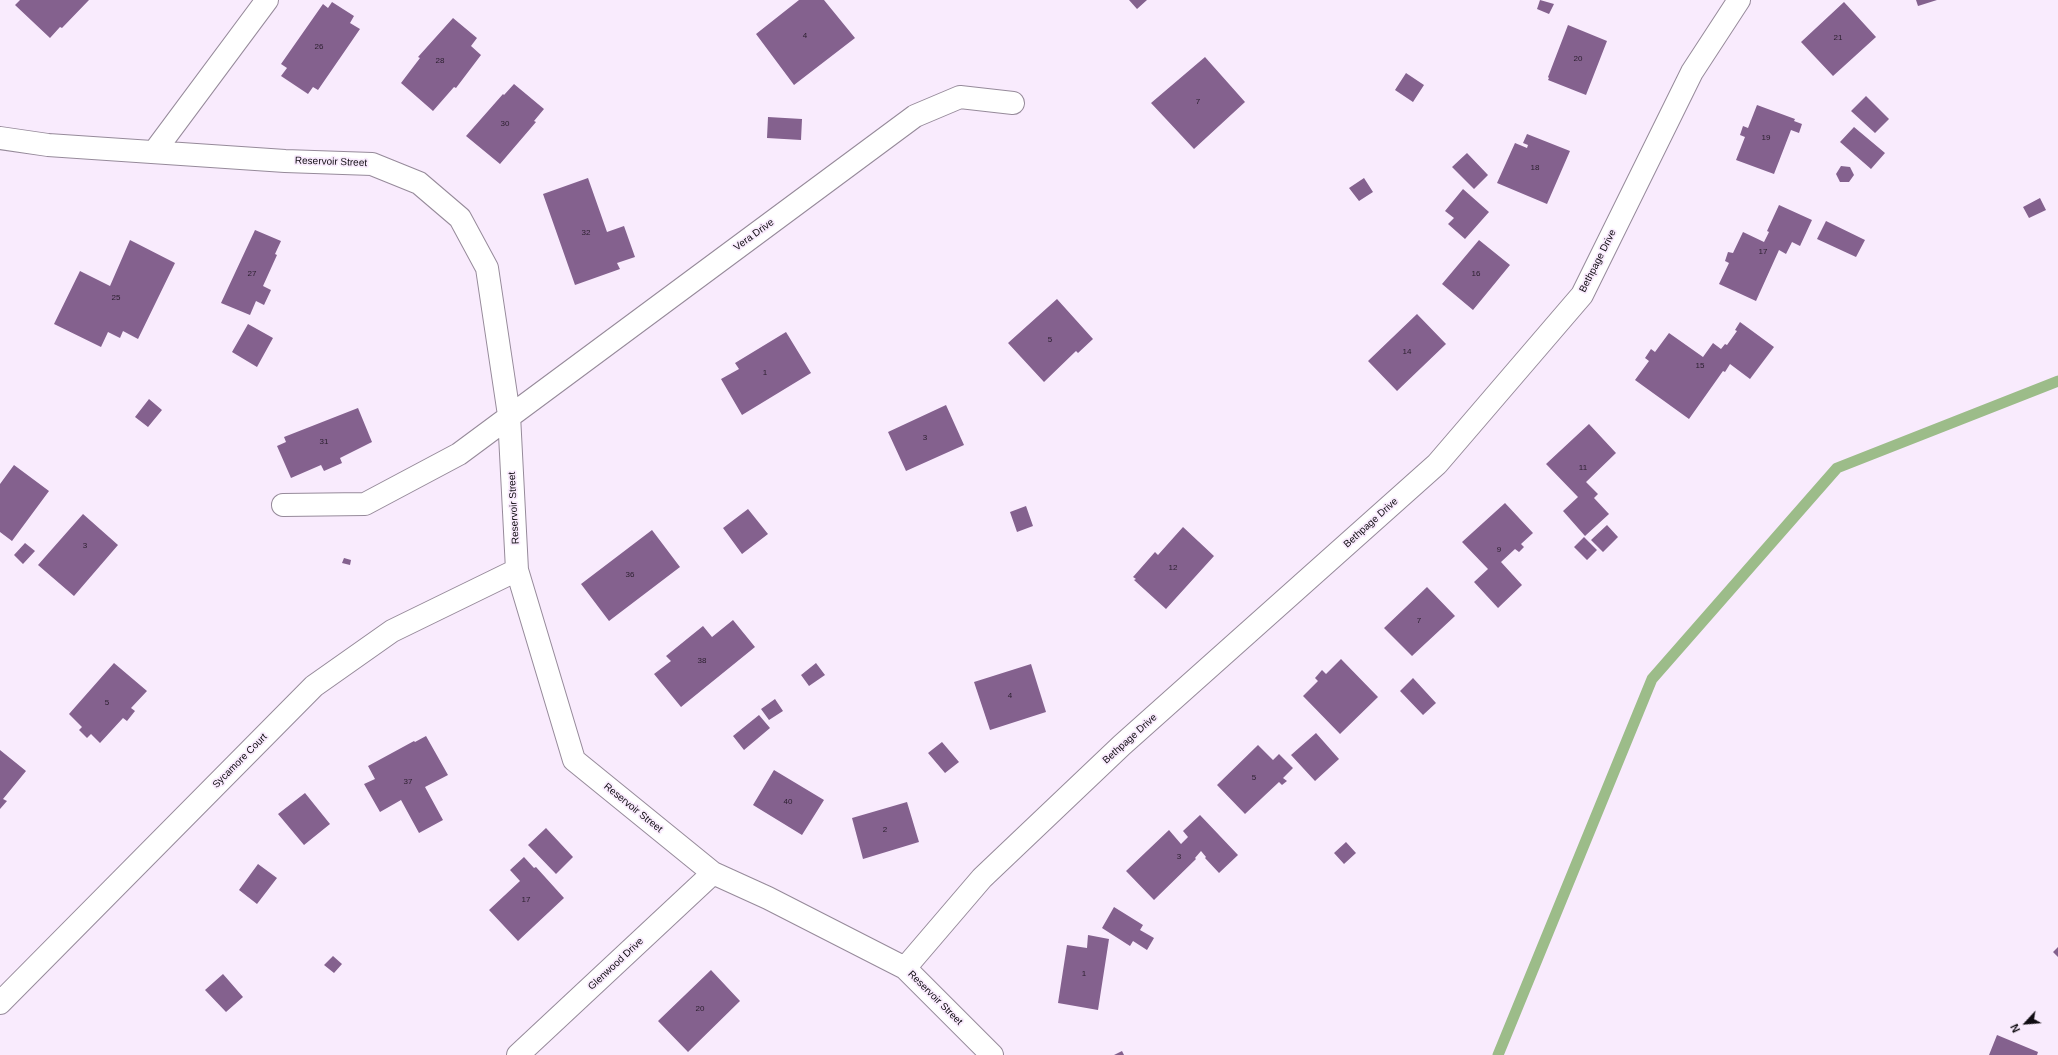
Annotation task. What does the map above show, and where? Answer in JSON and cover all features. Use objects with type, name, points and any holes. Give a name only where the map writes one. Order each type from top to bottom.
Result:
[{"type":"street","points":[[154,152],[267,0]]},
{"type":"street","name":"Bethpage Drive","points":[[905,968],[982,878],[1116,750],[1437,464],[1582,295],[1692,72],[1739,0]]},
{"type":"street","name":"Vera Drive","points":[[283,505],[365,504],[459,454],[915,116],[960,97],[1013,103]]},
{"type":"street","name":"Reservoir Street","points":[[0,138],[48,145],[285,161],[372,164],[419,183],[460,218],[487,268],[510,415],[517,570],[574,760],[713,873],[768,898],[905,968],[992,1055]]},
{"type":"street","name":"Sycamore Court","points":[[0,1003],[314,686],[392,631],[517,570]]},
{"type":"street","name":"Glenwood Drive","points":[[518,1055],[713,873]]},
{"type":"building","points":[[20,0],[89,0],[62,28],[60,27],[50,38],[15,5]]},
{"type":"building","points":[[799,0],[824,0],[855,38],[794,85],[756,34]]},
{"type":"building","points":[[1129,0],[1147,0],[1137,9]]},
{"type":"building","points":[[1540,0],[1554,4],[1549,14],[1537,9]]},
{"type":"building","points":[[1916,0],[1937,0],[1918,6]]},
{"type":"building","points":[[332,2],[354,16],[350,23],[360,29],[318,90],[313,87],[308,94],[281,76],[287,68],[281,64],[323,4],[328,8]]},
{"type":"building","points":[[1844,2],[1876,37],[1833,76],[1801,42]]},
{"type":"building","points":[[453,18],[477,38],[471,46],[481,55],[456,88],[454,87],[433,111],[401,83],[420,58],[418,57]]},
{"type":"building","points":[[1568,25],[1607,41],[1586,95],[1548,80]]},
{"type":"building","points":[[1205,57],[1245,102],[1194,149],[1151,103]]},
{"type":"building","points":[[1406,73],[1424,85],[1413,102],[1395,90]]},
{"type":"building","points":[[514,84],[544,109],[534,121],[536,122],[500,164],[466,136],[503,94],[504,95]]},
{"type":"building","points":[[1866,96],[1889,119],[1875,133],[1851,111]]},
{"type":"building","points":[[1757,105],[1795,119],[1794,121],[1802,124],[1799,133],[1791,130],[1774,174],[1736,160],[1745,137],[1740,135],[1743,126],[1748,128]]},
{"type":"building","points":[[768,117],[802,119],[801,140],[767,138]]},
{"type":"building","points":[[1854,127],[1885,153],[1871,169],[1840,142]]},
{"type":"building","points":[[1527,134],[1570,151],[1547,204],[1497,183],[1515,143],[1527,148],[1528,145],[1523,143]]},
{"type":"building","points":[[1467,153],[1488,175],[1474,189],[1452,167]]},
{"type":"building","points":[[1841,166],[1850,167],[1854,175],[1849,182],[1840,182],[1836,174]]},
{"type":"building","points":[[588,178],[607,232],[624,226],[635,257],[617,263],[620,269],[575,285],[543,194]]},
{"type":"building","points":[[1364,178],[1373,192],[1359,201],[1349,188]]},
{"type":"building","points":[[1463,189],[1489,212],[1465,239],[1448,224],[1454,218],[1445,211]]},
{"type":"building","points":[[2040,198],[2046,210],[2029,218],[2023,207]]},
{"type":"building","points":[[1779,205],[1812,220],[1800,246],[1792,242],[1786,254],[1779,250],[1756,301],[1719,284],[1729,263],[1725,261],[1728,252],[1733,253],[1743,232],[1764,242],[1769,232],[1767,231]]},
{"type":"building","points":[[1826,221],[1865,240],[1856,257],[1817,239]]},
{"type":"building","points":[[255,230],[281,241],[275,254],[277,255],[263,286],[271,290],[264,305],[256,301],[250,315],[221,303]]},
{"type":"building","points":[[130,240],[175,263],[138,339],[123,331],[120,338],[108,332],[101,347],[54,324],[80,271],[110,286]]},
{"type":"building","points":[[1479,240],[1510,265],[1473,310],[1442,284]]},
{"type":"building","points":[[1057,299],[1093,339],[1078,353],[1076,351],[1044,382],[1008,343]]},
{"type":"building","points":[[1417,314],[1446,344],[1397,391],[1368,361]]},
{"type":"building","points":[[1740,322],[1774,347],[1750,379],[1730,364],[1725,372],[1723,371],[1689,419],[1635,380],[1649,361],[1645,358],[1651,349],[1655,352],[1669,333],[1703,357],[1713,343],[1721,349],[1725,344],[1727,345],[1737,331],[1735,330]]},
{"type":"building","points":[[248,324],[273,338],[257,367],[232,352]]},
{"type":"building","points":[[786,332],[811,373],[742,415],[721,379],[739,369],[735,363]]},
{"type":"building","points":[[149,399],[162,410],[148,427],[135,417]]},
{"type":"building","points":[[946,405],[964,445],[906,471],[888,432]]},
{"type":"building","points":[[358,408],[372,442],[340,458],[342,463],[324,471],[321,465],[291,478],[277,446],[286,442],[284,437]]},
{"type":"building","points":[[1589,424],[1616,453],[1586,482],[1598,494],[1594,498],[1609,514],[1585,536],[1563,511],[1578,497],[1546,464]]},
{"type":"building","points":[[14,465],[49,491],[12,541],[0,532],[0,484]]},
{"type":"building","points":[[1505,503],[1533,533],[1521,544],[1524,547],[1519,552],[1515,549],[1501,562],[1522,585],[1498,608],[1474,582],[1488,569],[1462,542]]},
{"type":"building","points":[[1026,506],[1033,526],[1017,532],[1010,512]]},
{"type":"building","points":[[748,509],[768,534],[742,554],[723,528]]},
{"type":"building","points":[[83,514],[118,545],[74,596],[38,565]]},
{"type":"building","points":[[1607,525],[1618,537],[1603,552],[1591,540]]},
{"type":"building","points":[[1183,527],[1214,556],[1166,609],[1134,580],[1136,579],[1133,577],[1155,552],[1158,555]]},
{"type":"building","points":[[652,530],[680,567],[609,621],[581,584]]},
{"type":"building","points":[[1584,537],[1597,550],[1587,560],[1574,547]]},
{"type":"building","points":[[25,543],[35,551],[23,564],[14,555]]},
{"type":"building","points":[[344,558],[351,560],[350,565],[342,563]]},
{"type":"building","points":[[1427,587],[1455,616],[1412,656],[1384,628]]},
{"type":"building","points":[[733,620],[755,647],[681,707],[654,674],[671,661],[666,656],[703,626],[712,637]]},
{"type":"building","points":[[1341,659],[1378,697],[1340,734],[1303,696],[1318,681],[1315,678],[1322,670],[1326,674]]},
{"type":"building","points":[[114,663],[147,691],[131,708],[135,711],[127,721],[123,718],[100,743],[91,734],[87,738],[79,730],[82,727],[69,714]]},
{"type":"building","points":[[816,663],[825,675],[809,686],[801,675]]},
{"type":"building","points":[[1031,664],[1046,712],[990,730],[974,682]]},
{"type":"building","points":[[1413,678],[1436,703],[1423,715],[1400,691]]},
{"type":"building","points":[[775,699],[783,711],[769,720],[761,709]]},
{"type":"building","points":[[759,715],[770,728],[744,750],[733,736]]},
{"type":"building","points":[[1316,733],[1339,759],[1315,781],[1291,755]]},
{"type":"building","points":[[426,736],[448,775],[425,787],[443,820],[419,833],[401,800],[380,812],[364,784],[375,779],[368,766]]},
{"type":"building","points":[[942,742],[959,762],[945,773],[928,753]]},
{"type":"building","points":[[1258,745],[1273,760],[1279,754],[1293,768],[1283,778],[1287,781],[1282,785],[1279,782],[1245,814],[1217,785]]},
{"type":"building","points":[[0,750],[26,771],[3,799],[7,801],[0,809]]},
{"type":"building","points":[[774,770],[824,800],[802,835],[753,805]]},
{"type":"building","points":[[305,793],[330,824],[304,845],[278,814]]},
{"type":"building","points":[[907,802],[919,842],[863,859],[852,818]]},
{"type":"building","points":[[1200,815],[1238,855],[1219,873],[1205,858],[1206,857],[1201,851],[1195,858],[1196,859],[1154,900],[1126,871],[1169,830],[1181,844],[1188,837],[1183,831]]},
{"type":"building","points":[[546,828],[573,857],[556,874],[528,845]]},
{"type":"building","points":[[1346,842],[1356,853],[1344,864],[1334,853]]},
{"type":"building","points":[[524,857],[534,868],[536,867],[564,898],[518,941],[489,910],[520,881],[510,870]]},
{"type":"building","points":[[258,864],[277,878],[257,904],[239,890]]},
{"type":"building","points":[[1114,907],[1143,925],[1140,930],[1154,938],[1147,950],[1133,941],[1130,946],[1102,928]]},
{"type":"building","points":[[1088,935],[1109,939],[1098,1010],[1058,1003],[1067,945],[1087,948]]},
{"type":"building","points":[[2058,947],[2058,957],[2053,952]]},
{"type":"building","points":[[333,956],[342,964],[334,973],[324,965]]},
{"type":"building","points":[[711,970],[740,1001],[688,1052],[658,1021]]},
{"type":"building","points":[[223,974],[243,997],[226,1012],[205,990]]},
{"type":"building","points":[[1997,1035],[2038,1052],[2037,1055],[1989,1055]]},
{"type":"building","points":[[1122,1051],[1124,1055],[1114,1055]]},
{"type":"waterway","points":[[1498,1055],[1652,679],[1837,468],[2058,381]]}]
